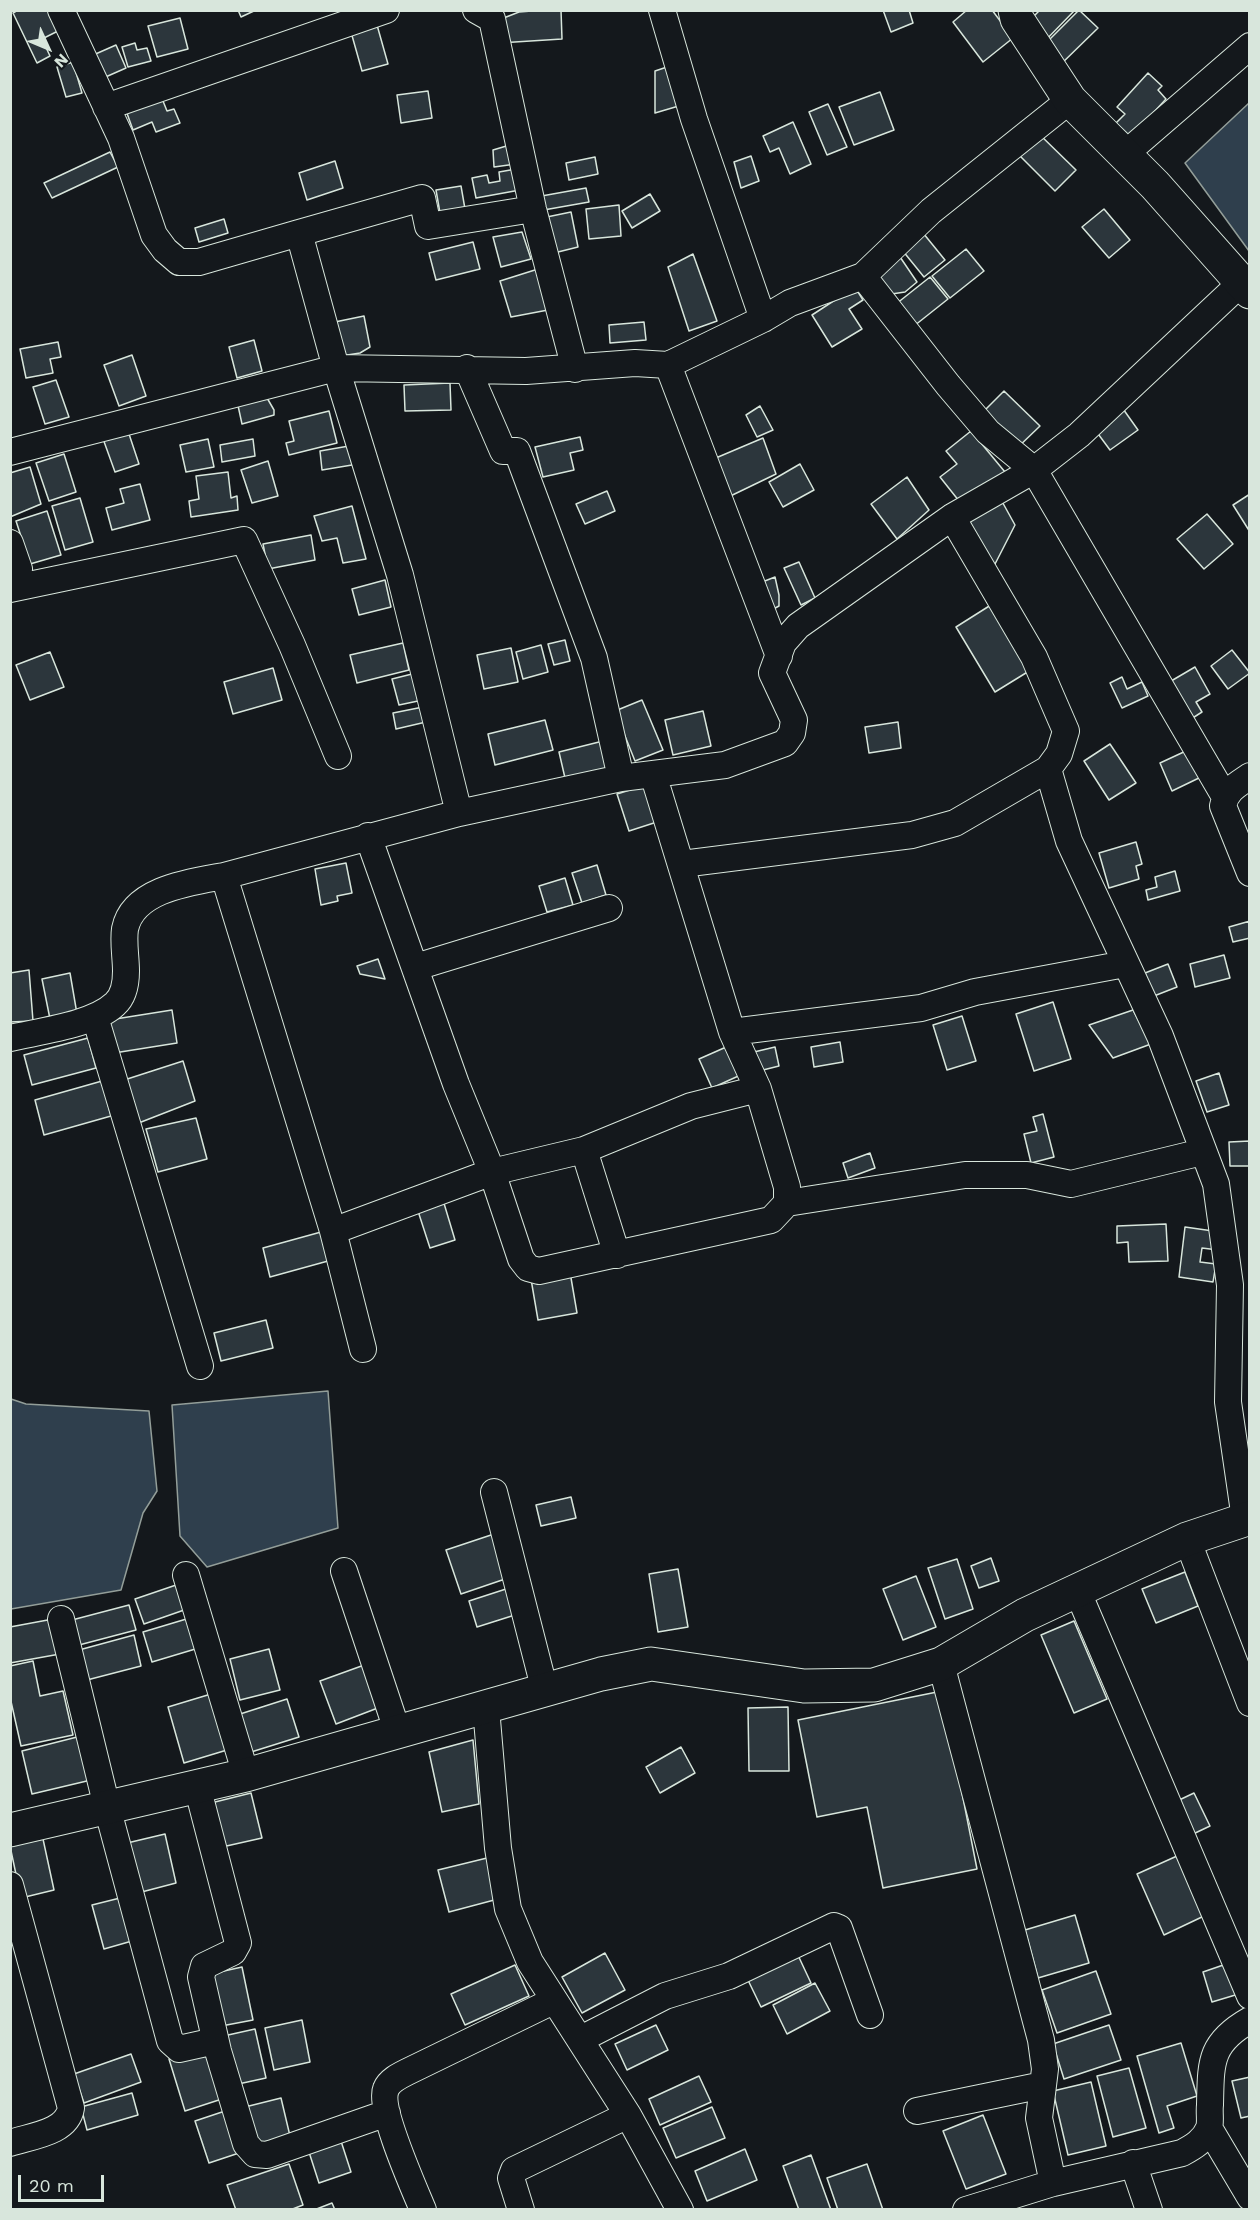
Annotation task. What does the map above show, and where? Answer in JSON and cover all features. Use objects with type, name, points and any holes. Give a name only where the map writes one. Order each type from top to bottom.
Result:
[{"type":"street","points":[[61,10],[121,138],[154,235],[165,250],[179,262],[199,262],[422,198],[428,226],[533,209]]},
{"type":"street","points":[[106,107],[386,10]]},
{"type":"street","points":[[476,10],[492,19],[533,209],[575,369]]},
{"type":"street","points":[[663,10],[694,119],[763,319]]},
{"type":"street","points":[[10,1038],[95,1017],[116,1004],[126,985],[126,929],[133,910],[147,897],[196,881],[224,876],[459,813],[621,778],[725,765],[784,742],[792,733],[794,720],[772,673],[783,643],[798,626],[952,517],[1034,470],[1078,435],[1245,287],[1125,154],[1070,100],[1017,19],[1015,10]]},
{"type":"street","points":[[1125,154],[1250,46]]},
{"type":"street","points":[[10,452],[336,368],[467,368],[526,371],[635,363],[668,365],[763,319],[790,303],[863,276],[931,211],[1070,100]]},
{"type":"street","points":[[299,233],[336,368],[400,575],[459,813]]},
{"type":"street","points":[[863,276],[982,424],[1034,470],[1225,797]]},
{"type":"street","points":[[668,365],[778,656]]},
{"type":"street","points":[[467,368],[503,451],[517,451],[594,658],[621,778]]},
{"type":"street","points":[[682,864],[912,835],[955,823],[1048,770],[1059,754],[1066,731],[1034,657],[952,517]]},
{"type":"street","points":[[10,589],[244,540],[292,645],[338,756]]},
{"type":"street","points":[[10,543],[19,569],[10,581]]},
{"type":"street","points":[[10,1830],[246,1775],[601,1674],[651,1664],[804,1686],[874,1686],[941,1664],[1025,1615],[1077,1590],[1187,1539],[1247,1519],[1228,1402],[1230,1285],[1216,1184],[1160,1036],[1069,841],[1048,770]]},
{"type":"street","points":[[653,774],[732,1032],[758,1089],[787,1188],[787,1203]]},
{"type":"street","points":[[1250,776],[1232,788],[1225,797],[1223,806],[1250,873]]},
{"type":"street","points":[[368,836],[456,1084],[492,1172],[521,1259],[528,1268],[539,1271],[771,1220],[787,1203],[965,1175],[1027,1175],[1071,1184],[1202,1152]]},
{"type":"street","points":[[224,876],[333,1231],[363,1349]]},
{"type":"street","points":[[416,967],[609,908]]},
{"type":"street","points":[[732,1032],[921,1008],[975,992],[1125,964]]},
{"type":"street","points":[[95,1017],[200,1366]]},
{"type":"street","points":[[333,1231],[492,1172],[584,1149],[691,1106],[758,1089]]},
{"type":"street","points":[[584,1149],[617,1255]]},
{"type":"street","points":[[494,1492],[544,1690]]},
{"type":"street","points":[[1187,1539],[1250,1703]]},
{"type":"street","points":[[345,1571],[398,1732]]},
{"type":"street","points":[[186,1575],[246,1775]]},
{"type":"street","points":[[1077,1590],[1250,1996]]},
{"type":"street","points":[[61,1620],[107,1808],[170,2041],[179,2049],[215,2041]]},
{"type":"street","points":[[941,1664],[1041,2040],[1045,2069],[1039,2118],[1053,2183]]},
{"type":"street","points":[[486,1708],[498,1848],[508,1909],[530,1962],[552,2001],[581,2039],[628,2115],[680,2210]]},
{"type":"street","points":[[197,1786],[238,1943],[233,1952],[209,1963],[201,1971],[215,2041],[246,2144],[255,2154],[267,2155],[387,2113]]},
{"type":"street","points":[[10,1885],[71,2108],[69,2118],[61,2126],[10,2143]]},
{"type":"street","points":[[581,2039],[664,1996],[729,1976],[834,1926],[839,1928],[870,2015]]},
{"type":"street","points":[[423,2210],[387,2113],[384,2102],[386,2089],[393,2079],[552,2001]]},
{"type":"street","points":[[1250,2020],[1235,2028],[1218,2046],[1210,2066],[1209,2128],[1250,2197]]},
{"type":"street","points":[[917,2110],[1043,2085]]},
{"type":"street","points":[[521,2210],[512,2178],[514,2170],[628,2115]]},
{"type":"street","points":[[966,2210],[1002,2204],[1053,2183],[1182,2153],[1198,2144],[1209,2128]]},
{"type":"street","points":[[1133,2163],[1149,2210]]},
{"type":"water","points":[[1249,103],[1249,251],[1185,163]]},
{"type":"water","points":[[328,1391],[338,1528],[207,1567],[180,1536],[172,1405]]},
{"type":"water","points":[[11,1399],[26,1404],[149,1411],[157,1491],[143,1513],[121,1590],[11,1609]]},
{"type":"building","points":[[18,10],[51,10],[60,30],[42,39],[50,56],[37,63],[13,13]]},
{"type":"building","points":[[238,10],[256,10],[241,17]]},
{"type":"building","points":[[561,10],[562,39],[499,43],[496,21],[519,12]]},
{"type":"building","points":[[883,10],[909,10],[913,23],[891,32]]},
{"type":"building","points":[[967,10],[992,10],[1013,38],[983,62],[953,22]]},
{"type":"building","points":[[1040,10],[1075,10],[1041,45],[1031,19]]},
{"type":"building","points":[[1079,10],[1098,28],[1057,68],[1039,50]]},
{"type":"building","points":[[180,18],[188,49],[157,57],[148,26]]},
{"type":"building","points":[[377,25],[388,64],[362,71],[351,32]]},
{"type":"building","points":[[135,43],[137,50],[147,48],[151,61],[128,67],[122,47]]},
{"type":"building","points":[[116,45],[126,68],[101,79],[91,56]]},
{"type":"building","points":[[73,62],[82,93],[66,97],[57,67]]},
{"type":"building","points":[[670,66],[682,105],[655,113],[655,71]]},
{"type":"building","points":[[1148,73],[1162,86],[1158,90],[1166,99],[1131,137],[1116,123],[1125,114],[1117,107]]},
{"type":"building","points":[[159,91],[167,111],[174,109],[180,123],[156,132],[152,122],[133,130],[124,105]]},
{"type":"building","points":[[428,91],[432,118],[401,123],[397,95]]},
{"type":"building","points":[[880,92],[894,130],[854,145],[839,107]]},
{"type":"building","points":[[828,104],[847,147],[827,155],[809,112]]},
{"type":"building","points":[[793,122],[811,164],[790,174],[779,148],[770,152],[763,136]]},
{"type":"building","points":[[1037,132],[1076,170],[1055,191],[1017,153]]},
{"type":"building","points":[[513,144],[516,164],[494,167],[493,150]]},
{"type":"building","points":[[110,152],[118,167],[52,198],[44,183]]},
{"type":"building","points":[[751,156],[759,181],[741,188],[734,162]]},
{"type":"building","points":[[595,157],[598,174],[569,180],[566,163]]},
{"type":"building","points":[[335,161],[343,188],[307,200],[299,173]]},
{"type":"building","points":[[516,169],[520,190],[476,198],[472,178],[487,175],[489,183],[500,181],[499,172]]},
{"type":"building","points":[[461,186],[465,209],[440,213],[436,190]]},
{"type":"building","points":[[586,188],[589,202],[538,211],[536,197]]},
{"type":"building","points":[[650,194],[660,211],[632,228],[622,211]]},
{"type":"building","points":[[619,205],[621,236],[589,239],[586,209]]},
{"type":"building","points":[[1104,209],[1130,240],[1109,258],[1082,227]]},
{"type":"building","points":[[571,212],[578,247],[550,254],[542,218]]},
{"type":"building","points":[[224,219],[228,233],[199,242],[195,228]]},
{"type":"building","points":[[919,228],[945,260],[924,277],[898,245]]},
{"type":"building","points":[[522,232],[531,259],[501,267],[493,237]]},
{"type":"building","points":[[473,242],[480,269],[436,280],[429,253]]},
{"type":"building","points":[[966,249],[984,271],[950,298],[932,276]]},
{"type":"building","points":[[693,254],[717,321],[689,331],[668,267]]},
{"type":"building","points":[[898,254],[917,282],[905,292],[885,295],[878,272]]},
{"type":"building","points":[[538,269],[548,310],[511,317],[500,281]]},
{"type":"building","points":[[930,277],[948,299],[914,326],[896,304]]},
{"type":"building","points":[[855,287],[863,300],[849,309],[862,329],[832,347],[812,315]]},
{"type":"building","points":[[364,316],[370,347],[360,353],[341,356],[330,323]]},
{"type":"building","points":[[644,322],[646,340],[610,343],[609,325]]},
{"type":"building","points":[[254,340],[262,371],[237,378],[229,347]]},
{"type":"building","points":[[58,342],[61,357],[50,359],[53,373],[26,378],[20,349]]},
{"type":"building","points":[[132,355],[146,396],[119,406],[104,365]]},
{"type":"building","points":[[56,380],[69,417],[45,424],[33,387]]},
{"type":"building","points":[[450,383],[451,410],[405,411],[404,385]]},
{"type":"building","points":[[263,391],[274,410],[274,415],[242,424],[237,401]]},
{"type":"building","points":[[1004,391],[1040,426],[1014,451],[979,416]]},
{"type":"building","points":[[760,406],[773,430],[757,437],[746,415]]},
{"type":"building","points":[[1121,406],[1138,430],[1110,450],[1093,427]]},
{"type":"building","points":[[329,411],[337,443],[289,455],[286,443],[294,441],[289,421]]},
{"type":"building","points":[[127,428],[139,464],[115,472],[102,436]]},
{"type":"building","points":[[971,431],[1005,472],[963,506],[940,477],[957,464],[946,451]]},
{"type":"building","points":[[580,437],[583,450],[570,453],[574,470],[543,477],[535,447]]},
{"type":"building","points":[[763,438],[776,474],[718,502],[704,463]]},
{"type":"building","points":[[208,439],[214,467],[186,472],[180,445]]},
{"type":"building","points":[[253,439],[255,456],[222,462],[220,445]]},
{"type":"building","points":[[349,446],[352,465],[322,470],[320,451]]},
{"type":"building","points":[[64,454],[76,492],[49,501],[36,463]]},
{"type":"building","points":[[268,461],[278,496],[252,503],[241,470]]},
{"type":"building","points":[[800,464],[814,490],[783,507],[769,482]]},
{"type":"building","points":[[30,467],[41,504],[10,517],[10,473]]},
{"type":"building","points":[[228,472],[231,498],[237,496],[238,510],[191,517],[189,501],[199,499],[196,476]]},
{"type":"building","points":[[907,477],[929,510],[897,539],[871,504]]},
{"type":"building","points":[[140,484],[150,520],[112,530],[106,508],[124,503],[120,489]]},
{"type":"building","points":[[607,491],[615,511],[585,524],[576,504]]},
{"type":"building","points":[[1250,494],[1250,532],[1233,505]]},
{"type":"building","points":[[999,496],[1015,525],[994,566],[963,520]]},
{"type":"building","points":[[80,498],[93,542],[65,550],[52,506]]},
{"type":"building","points":[[352,506],[366,559],[343,563],[337,538],[322,541],[314,516]]},
{"type":"building","points":[[47,511],[61,555],[30,564],[16,521]]},
{"type":"building","points":[[1207,514],[1233,544],[1204,569],[1177,539]]},
{"type":"building","points":[[311,535],[315,560],[268,569],[263,544]]},
{"type":"building","points":[[799,562],[815,598],[801,605],[784,568]]},
{"type":"building","points":[[775,577],[779,606],[764,614],[752,586]]},
{"type":"building","points":[[385,580],[391,607],[359,615],[352,589]]},
{"type":"building","points":[[994,603],[1034,668],[995,692],[956,627]]},
{"type":"building","points":[[565,640],[570,661],[554,665],[548,644]]},
{"type":"building","points":[[403,643],[409,670],[357,683],[350,655]]},
{"type":"building","points":[[541,645],[548,672],[523,679],[516,652]]},
{"type":"building","points":[[511,648],[518,682],[484,689],[477,655]]},
{"type":"building","points":[[1232,650],[1250,673],[1228,689],[1211,666]]},
{"type":"building","points":[[50,652],[64,687],[30,700],[16,665]]},
{"type":"building","points":[[1195,667],[1210,694],[1196,702],[1202,712],[1188,721],[1166,684]]},
{"type":"building","points":[[273,668],[282,700],[233,714],[224,682]]},
{"type":"building","points":[[412,674],[418,701],[399,705],[392,679]]},
{"type":"building","points":[[1122,677],[1127,689],[1142,682],[1148,696],[1122,708],[1110,683]]},
{"type":"building","points":[[642,700],[663,750],[635,761],[615,711]]},
{"type":"building","points":[[423,707],[426,722],[396,729],[393,713]]},
{"type":"building","points":[[703,711],[711,746],[673,755],[665,720]]},
{"type":"building","points":[[545,720],[553,750],[495,765],[488,734]]},
{"type":"building","points":[[898,722],[901,748],[869,753],[865,727]]},
{"type":"building","points":[[607,740],[613,767],[565,778],[559,752]]},
{"type":"building","points":[[1110,744],[1136,783],[1109,800],[1084,761]]},
{"type":"building","points":[[1188,750],[1201,777],[1172,791],[1160,763]]},
{"type":"building","points":[[649,784],[660,821],[629,831],[617,794]]},
{"type":"building","points":[[1136,842],[1142,864],[1136,866],[1139,879],[1109,888],[1099,853]]},
{"type":"building","points":[[346,863],[352,893],[337,896],[338,901],[321,905],[315,869]]},
{"type":"building","points":[[597,865],[606,895],[582,903],[572,873]]},
{"type":"building","points":[[1175,871],[1180,891],[1148,900],[1146,890],[1157,887],[1155,877]]},
{"type":"building","points":[[565,878],[573,905],[547,912],[539,886]]},
{"type":"building","points":[[1250,921],[1250,938],[1233,942],[1229,927]]},
{"type":"building","points":[[1224,955],[1230,978],[1195,987],[1190,964]]},
{"type":"building","points":[[378,959],[385,979],[360,974],[357,966]]},
{"type":"building","points":[[1168,964],[1177,987],[1154,996],[1145,973]]},
{"type":"building","points":[[29,970],[33,1021],[10,1022],[10,973]]},
{"type":"building","points":[[70,973],[77,1014],[50,1019],[42,979]]},
{"type":"building","points":[[1053,1002],[1071,1059],[1034,1071],[1016,1014]]},
{"type":"building","points":[[172,1010],[177,1043],[114,1053],[109,1020]]},
{"type":"building","points":[[1133,1010],[1151,1044],[1113,1058],[1089,1025]]},
{"type":"building","points":[[962,1016],[976,1061],[947,1070],[933,1025]]},
{"type":"building","points":[[88,1038],[96,1068],[32,1085],[24,1055]]},
{"type":"building","points":[[840,1042],[843,1062],[814,1067],[811,1047]]},
{"type":"building","points":[[733,1044],[745,1073],[712,1088],[699,1059]]},
{"type":"building","points":[[775,1047],[779,1066],[759,1071],[754,1052]]},
{"type":"building","points":[[183,1061],[195,1101],[131,1126],[118,1082]]},
{"type":"building","points":[[1219,1073],[1229,1105],[1207,1112],[1196,1081]]},
{"type":"building","points":[[102,1081],[111,1116],[44,1135],[35,1100]]},
{"type":"building","points":[[1043,1114],[1054,1157],[1031,1163],[1024,1134],[1037,1131],[1033,1117]]},
{"type":"building","points":[[196,1118],[207,1159],[158,1172],[146,1129]]},
{"type":"building","points":[[1250,1141],[1250,1166],[1230,1166],[1229,1142]]},
{"type":"building","points":[[870,1153],[875,1168],[848,1178],[843,1163]]},
{"type":"building","points":[[443,1200],[455,1240],[430,1248],[417,1208]]},
{"type":"building","points":[[1166,1224],[1168,1261],[1129,1262],[1128,1242],[1117,1243],[1117,1226]]},
{"type":"building","points":[[1185,1227],[1220,1232],[1218,1250],[1202,1248],[1200,1262],[1216,1264],[1213,1282],[1179,1277]]},
{"type":"building","points":[[321,1232],[328,1261],[270,1277],[263,1248]]},
{"type":"building","points":[[570,1272],[577,1313],[538,1320],[531,1279]]},
{"type":"building","points":[[266,1320],[273,1348],[221,1361],[214,1333]]},
{"type":"building","points":[[571,1497],[576,1518],[541,1526],[536,1505]]},
{"type":"building","points":[[494,1534],[508,1578],[461,1594],[446,1550]]},
{"type":"building","points":[[991,1558],[999,1581],[979,1588],[971,1566]]},
{"type":"building","points":[[957,1559],[973,1609],[945,1619],[928,1568]]},
{"type":"building","points":[[678,1569],[688,1627],[658,1632],[649,1574]]},
{"type":"building","points":[[1185,1572],[1198,1606],[1156,1623],[1142,1589]]},
{"type":"building","points":[[916,1576],[936,1627],[903,1640],[883,1589]]},
{"type":"building","points":[[179,1584],[187,1609],[144,1624],[135,1599]]},
{"type":"building","points":[[509,1588],[518,1614],[477,1627],[469,1601]]},
{"type":"building","points":[[129,1605],[136,1630],[79,1645],[72,1620]]},
{"type":"building","points":[[193,1617],[202,1647],[152,1662],[143,1632]]},
{"type":"building","points":[[53,1619],[60,1654],[10,1663],[10,1627]]},
{"type":"building","points":[[1074,1621],[1107,1699],[1074,1713],[1041,1635]]},
{"type":"building","points":[[134,1635],[141,1666],[87,1680],[79,1650]]},
{"type":"building","points":[[269,1649],[280,1690],[240,1700],[230,1659]]},
{"type":"building","points":[[33,1661],[40,1696],[63,1691],[73,1735],[21,1746],[10,1697],[10,1666]]},
{"type":"building","points":[[367,1664],[383,1706],[336,1724],[320,1681]]},
{"type":"building","points":[[942,1691],[977,1869],[883,1888],[867,1807],[817,1817],[798,1720]]},
{"type":"building","points":[[211,1694],[227,1750],[184,1763],[168,1707]]},
{"type":"building","points":[[287,1699],[299,1737],[248,1753],[237,1715]]},
{"type":"building","points":[[788,1707],[789,1771],[749,1771],[748,1708]]},
{"type":"building","points":[[81,1736],[91,1780],[32,1794],[22,1751]]},
{"type":"building","points":[[473,1740],[479,1804],[442,1812],[429,1752]]},
{"type":"building","points":[[681,1747],[695,1773],[660,1793],[646,1767]]},
{"type":"building","points":[[251,1793],[262,1838],[222,1847],[211,1803]]},
{"type":"building","points":[[1194,1793],[1210,1826],[1191,1835],[1175,1802]]},
{"type":"building","points":[[165,1834],[176,1883],[134,1894],[123,1844]]},
{"type":"building","points":[[43,1839],[54,1890],[21,1898],[10,1846]]},
{"type":"building","points":[[1177,1856],[1204,1916],[1164,1935],[1137,1874]]},
{"type":"building","points":[[487,1858],[498,1899],[449,1912],[438,1870]]},
{"type":"building","points":[[128,1896],[139,1939],[104,1949],[92,1905]]},
{"type":"building","points":[[1075,1915],[1089,1963],[1038,1978],[1025,1930]]},
{"type":"building","points":[[796,1951],[811,1983],[761,2007],[746,1976]]},
{"type":"building","points":[[605,1953],[625,1990],[582,2013],[562,1977]]},
{"type":"building","points":[[1232,1962],[1242,1993],[1212,2002],[1203,1972]]},
{"type":"building","points":[[515,1965],[529,1996],[465,2025],[451,1994]]},
{"type":"building","points":[[242,1967],[253,2020],[216,2027],[206,1975]]},
{"type":"building","points":[[1096,1971],[1111,2014],[1057,2033],[1042,1990]]},
{"type":"building","points":[[815,1983],[830,2011],[787,2034],[773,2005]]},
{"type":"building","points":[[302,2020],[310,2062],[274,2070],[265,2028]]},
{"type":"building","points":[[656,2025],[668,2050],[627,2070],[615,2044]]},
{"type":"building","points":[[1109,2025],[1121,2060],[1064,2079],[1053,2044]]},
{"type":"building","points":[[255,2029],[266,2078],[229,2086],[219,2037]]},
{"type":"building","points":[[1181,2043],[1197,2096],[1167,2106],[1174,2128],[1159,2133],[1137,2056]]},
{"type":"building","points":[[212,2046],[228,2097],[185,2111],[169,2059]]},
{"type":"building","points":[[131,2054],[141,2082],[84,2103],[74,2074]]},
{"type":"building","points":[[1129,2068],[1146,2128],[1113,2137],[1097,2076]]},
{"type":"building","points":[[699,2076],[711,2102],[660,2125],[649,2099]]},
{"type":"building","points":[[1250,2077],[1250,2116],[1241,2118],[1232,2081]]},
{"type":"building","points":[[1091,2082],[1106,2146],[1068,2155],[1053,2091]]},
{"type":"building","points":[[132,2093],[138,2115],[87,2130],[81,2107]]},
{"type":"building","points":[[281,2098],[290,2136],[250,2146],[241,2108]]},
{"type":"building","points":[[712,2107],[725,2138],[676,2158],[663,2128]]},
{"type":"building","points":[[231,2109],[245,2151],[209,2163],[195,2121]]},
{"type":"building","points":[[983,2115],[1006,2174],[966,2189],[943,2131]]},
{"type":"building","points":[[340,2138],[351,2172],[319,2183],[308,2149]]},
{"type":"building","points":[[745,2149],[757,2180],[707,2201],[695,2171]]},
{"type":"building","points":[[811,2155],[831,2210],[799,2210],[783,2166]]},
{"type":"building","points":[[289,2164],[303,2205],[290,2210],[236,2210],[227,2185]]},
{"type":"building","points":[[867,2164],[883,2210],[838,2210],[827,2178]]},
{"type":"building","points":[[332,2203],[335,2210],[314,2210]]}]
